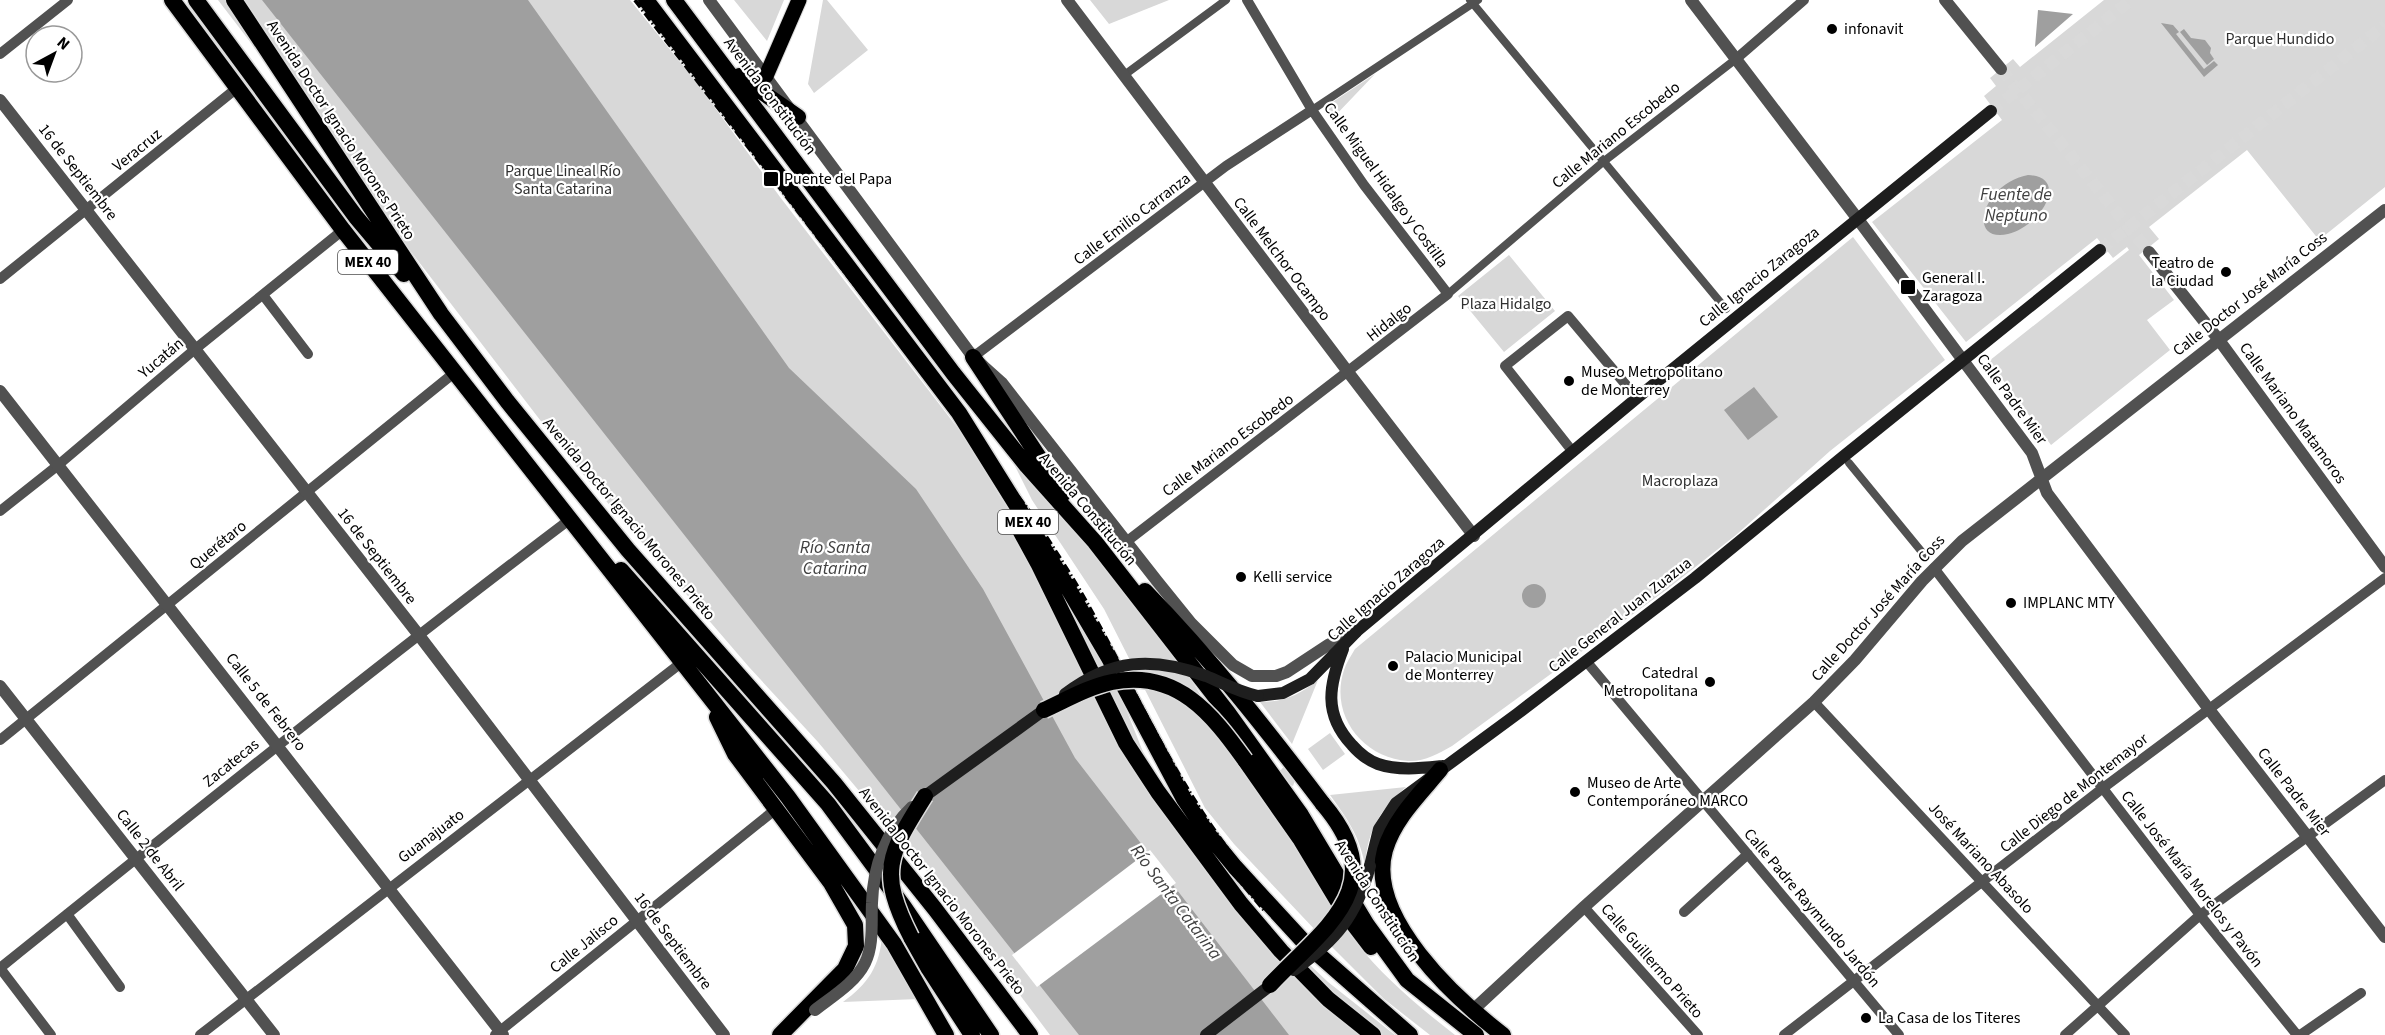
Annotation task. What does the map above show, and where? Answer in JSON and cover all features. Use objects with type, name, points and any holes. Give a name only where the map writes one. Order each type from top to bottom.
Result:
[{"type":"highway","name":"MEX 40","points":[[172,0],[454,373],[788,797],[879,921],[946,1035]]},
{"type":"highway","name":"MEX 40","points":[[196,0],[271,99],[362,210]]},
{"type":"highway","name":"Avenida Doctor Ignacio Morones Prieto","points":[[234,0],[362,210],[507,401],[628,550],[834,783],[1030,1035]]},
{"type":"highway","name":"MEX 40","points":[[648,0],[660,20],[959,413],[1062,578],[1109,658],[1184,799],[1208,834],[1235,867],[1303,940],[1410,1035]]},
{"type":"highway","name":"Avenida Constitución","points":[[674,0],[728,69],[953,373],[1027,466],[1095,542],[1269,769],[1307,825],[1367,925],[1407,980],[1476,1035]]},
{"type":"highway","points":[[728,69],[798,117]]},
{"type":"highway","points":[[973,357],[1095,542],[1182,629],[1253,711],[1342,828],[1353,852],[1354,867],[1351,888],[1337,914],[1322,933],[1270,985]]},
{"type":"highway","points":[[959,413],[1039,565],[1121,732],[1158,792],[1241,904],[1281,951],[1328,999],[1373,1035]]},
{"type":"highway","points":[[569,520],[645,597],[828,804],[904,907],[991,1035]]},
{"type":"highway","points":[[1044,710],[1084,691],[1112,682],[1137,680],[1159,684],[1202,706],[1223,728],[1300,840],[1355,929],[1368,945],[1407,980]]},
{"type":"highway","points":[[710,699],[724,735],[735,754],[845,905],[855,925],[857,936],[853,955],[845,969],[781,1035]]},
{"type":"highway","points":[[1443,768],[1402,816],[1385,849],[1382,876],[1391,908],[1410,942],[1428,965],[1473,1010],[1503,1035]]},
{"type":"highway","points":[[925,796],[902,834],[892,861],[892,893],[896,908],[911,937],[972,1035]]},
{"type":"main road","points":[[766,75],[799,0]]},
{"type":"main road","name":"Calle Ignacio Zaragoza","points":[[925,796],[1095,674],[1113,668],[1140,663],[1188,670],[1258,696],[1273,696],[1294,689],[1318,672],[1357,631],[1474,536],[1637,398],[1991,111]]},
{"type":"main road","name":"Calle General Juan Zuazua","points":[[1206,1035],[1270,985],[1318,952],[1350,918],[1359,902],[1379,829],[1387,814],[1405,796],[1742,541],[2100,250]]},
{"type":"main road","points":[[1346,643],[1333,674],[1331,693],[1334,716],[1345,737],[1360,753],[1379,764],[1408,768],[1443,768]]},
{"type":"street","points":[[0,54],[68,0]]},
{"type":"street","points":[[709,0],[798,117],[973,357],[1002,383],[1191,623],[1223,657],[1252,676],[1270,676],[1287,672],[1328,645],[1357,631]]},
{"type":"street","name":"Calle Melchor Ocampo","points":[[1066,0],[1474,536]]},
{"type":"street","points":[[1123,76],[1226,0]]},
{"type":"street","name":"Calle Miguel Hidalgo y Costilla","points":[[1247,0],[1312,110],[1364,185],[1448,294]]},
{"type":"street","name":"Calle Padre Mier","points":[[1690,0],[1857,218],[2032,453],[2047,493],[2208,708],[2385,936]]},
{"type":"street","name":"Calle Mariano Escobedo","points":[[1448,294],[1603,162],[1736,59],[1804,0]]},
{"type":"street","points":[[1946,0],[2001,69]]},
{"type":"street","points":[[1312,110],[1473,1],[1726,309]]},
{"type":"street","name":"Veracruz","points":[[0,279],[237,88]]},
{"type":"street","name":"16 de Septiembre","points":[[0,100],[418,634],[724,1035]]},
{"type":"street","name":"Calle Emilio Carranza","points":[[973,357],[1234,161],[1312,110]]},
{"type":"street","name":"Calle Doctor José María Coss","points":[[1473,1010],[1584,907],[1814,702],[1855,660],[1934,568],[1962,541],[2385,210]]},
{"type":"street","name":"Yucatán","points":[[0,511],[194,350],[344,230]]},
{"type":"street","name":"Calle Mariano Matamoros","points":[[2149,252],[2219,339],[2385,567]]},
{"type":"street","name":"Hidalgo","points":[[1348,372],[1448,294]]},
{"type":"street","points":[[263,295],[308,354]]},
{"type":"street","points":[[1573,452],[1505,366],[1568,316],[1637,398]]},
{"type":"street","name":"Calle Mariano Escobedo","points":[[1126,542],[1348,372]]},
{"type":"street","name":"Querétaro","points":[[0,740],[454,373]]},
{"type":"street","name":"Calle 5 de Febrero","points":[[0,391],[389,887],[499,1034]]},
{"type":"street","points":[[1849,463],[1926,557]]},
{"type":"street","name":"Zacatecas","points":[[0,968],[418,634],[569,520]]},
{"type":"street","name":"Calle José María Morelos y Pavón","points":[[1934,568],[2200,915],[2299,1035]]},
{"type":"street","name":"Calle Diego de Montemayor","points":[[1784,1035],[2208,708],[2385,578]]},
{"type":"street","name":"Calle Padre Raymundo Jardón","points":[[1586,661],[1899,1035]]},
{"type":"street","name":"Guanajuato","points":[[200,1035],[681,663]]},
{"type":"street","name":"Calle 2 de Abril","points":[[0,686],[274,1035]]},
{"type":"street","name":"José Mariano Abasolo","points":[[1814,702],[2126,1035]]},
{"type":"street","points":[[2065,1035],[2200,915],[2385,780]]},
{"type":"street","name":"Calle Ignacio Zaragoza","points":[[781,1035],[850,983],[865,964],[870,946],[872,891],[880,855],[899,821],[925,796]]},
{"type":"street","name":"Calle Jalisco","points":[[499,1034],[776,809]]},
{"type":"street","points":[[1684,912],[1748,854]]},
{"type":"street","name":"Calle Guillermo Prieto","points":[[1584,907],[1698,1035]]},
{"type":"street","points":[[67,914],[120,987]]},
{"type":"street","points":[[0,968],[51,1035]]},
{"type":"street","points":[[2299,1035],[2361,993]]},
{"type":"green space","name":"Río Santa Catarina","points":[[218,0],[630,0],[697,83],[780,197],[973,448],[999,495],[1054,563],[1116,684],[1155,782],[1254,912],[1328,982],[1395,1035],[1050,1035],[933,879],[818,742],[749,667],[570,459]]},
{"type":"green space","points":[[734,0],[784,0],[767,41]]},
{"type":"green space","points":[[823,0],[827,0],[868,50],[814,93],[808,84]]},
{"type":"green space","points":[[1090,0],[1169,0],[1109,24]]},
{"type":"green space","name":"Parque Hundido","points":[[2104,0],[2385,0],[2385,187],[2319,240],[2247,150],[2149,227],[2159,239],[2139,255],[2174,300],[2147,320],[2170,350],[2051,445],[1989,361],[2129,250],[2127,247],[2113,258],[2097,238],[1966,342],[1872,222],[2002,120],[1984,96],[1996,86],[1990,78],[2013,59],[2020,67]]},
{"type":"green space","points":[[1375,74],[1332,119],[1325,107]]},
{"type":"green space","name":"Macroplaza","points":[[1853,237],[1945,360],[1830,451],[1736,535],[1666,590],[1452,746],[1425,759],[1408,761],[1377,752],[1364,743],[1346,718],[1341,703],[1344,670],[1355,649]]},
{"type":"green space","name":"Plaza Hidalgo","points":[[1509,255],[1555,311],[1504,352],[1458,296]]},
{"type":"green space","points":[[1006,448],[1101,560],[1172,649],[1245,766],[1268,785],[1287,763],[1301,763],[1293,786],[1284,782],[1314,865],[1333,906],[1355,941],[1377,967],[1455,1035],[1430,1035],[1384,999],[1234,844],[1205,808],[1104,609],[1032,500]]},
{"type":"green space","points":[[1318,680],[1292,744],[1260,702],[1291,697]]},
{"type":"green space","points":[[1330,733],[1345,754],[1323,770],[1308,749]]},
{"type":"green space","points":[[1406,787],[1382,812],[1377,821],[1369,841],[1365,865],[1360,845],[1352,828],[1330,795]]},
{"type":"green space","points":[[882,935],[918,999],[843,1002],[866,981],[871,973],[879,956]]},
{"type":"water","name":"Río Santa Catarina","points":[[262,0],[528,0],[789,368],[916,489],[983,589],[1075,758],[1289,1035],[1079,1035]]},
{"type":"water","points":[[2038,10],[2073,14],[2035,47]]},
{"type":"water","points":[[2161,23],[2173,25],[2179,32],[2176,34],[2204,69],[2214,61],[2218,65],[2204,77]]},
{"type":"water","points":[[2184,29],[2191,38],[2205,40],[2211,48],[2210,53],[2214,59],[2207,65],[2180,32]]},
{"type":"water","name":"Fuente de Neptuno","points":[[2028,175],[2041,178],[2048,184],[2049,193],[2040,213],[2020,230],[2008,234],[1995,234],[1987,230],[1984,222],[1985,211],[1990,200],[2012,180]]},
{"type":"water","points":[[1754,387],[1778,417],[1748,440],[1724,410]]},
{"type":"water","points":[[1529,584],[1539,584],[1546,591],[1546,601],[1539,608],[1529,608],[1522,601],[1522,591]]},
{"type":"pier","points":[[1150,850],[1176,883],[1037,987],[1012,955]]},
{"type":"tunnel","points":[[1991,111],[2131,0]]},
{"type":"tunnel","points":[[2100,250],[2385,25]]},
{"type":"tunnel","points":[[2001,69],[2149,252]]},
{"type":"railway","points":[[635,0],[1033,516],[1088,605],[1171,762],[1224,844],[1296,931],[1350,985],[1408,1035]]},
{"type":"railway","points":[[1179,792],[1229,868],[1265,911]]},
{"type":"place","name":"infonavit","points":[[1832,29]]},
{"type":"place","name":"Puente del Papa","points":[[771,179]]},
{"type":"place","name":"Teatro de la Ciudad","points":[[2226,272]]},
{"type":"place","name":"General I. Zaragoza","points":[[1908,287]]},
{"type":"place","name":"Museo Metropolitano de Monterrey","points":[[1569,381]]},
{"type":"place","name":"Kelli service","points":[[1241,577]]},
{"type":"place","name":"IMPLANC MTY","points":[[2011,603]]},
{"type":"place","name":"Palacio Municipal de Monterrey","points":[[1393,666]]},
{"type":"place","name":"Catedral Metropolitana","points":[[1710,682]]},
{"type":"place","name":"Museo de Arte Contemporáneo MARCO","points":[[1575,792]]},
{"type":"place","name":"La Casa de los Titeres","points":[[1866,1018]]},
{"type":"park label","name":"Parque Lineal Río Santa Catarina","points":[[563,180]]}]
